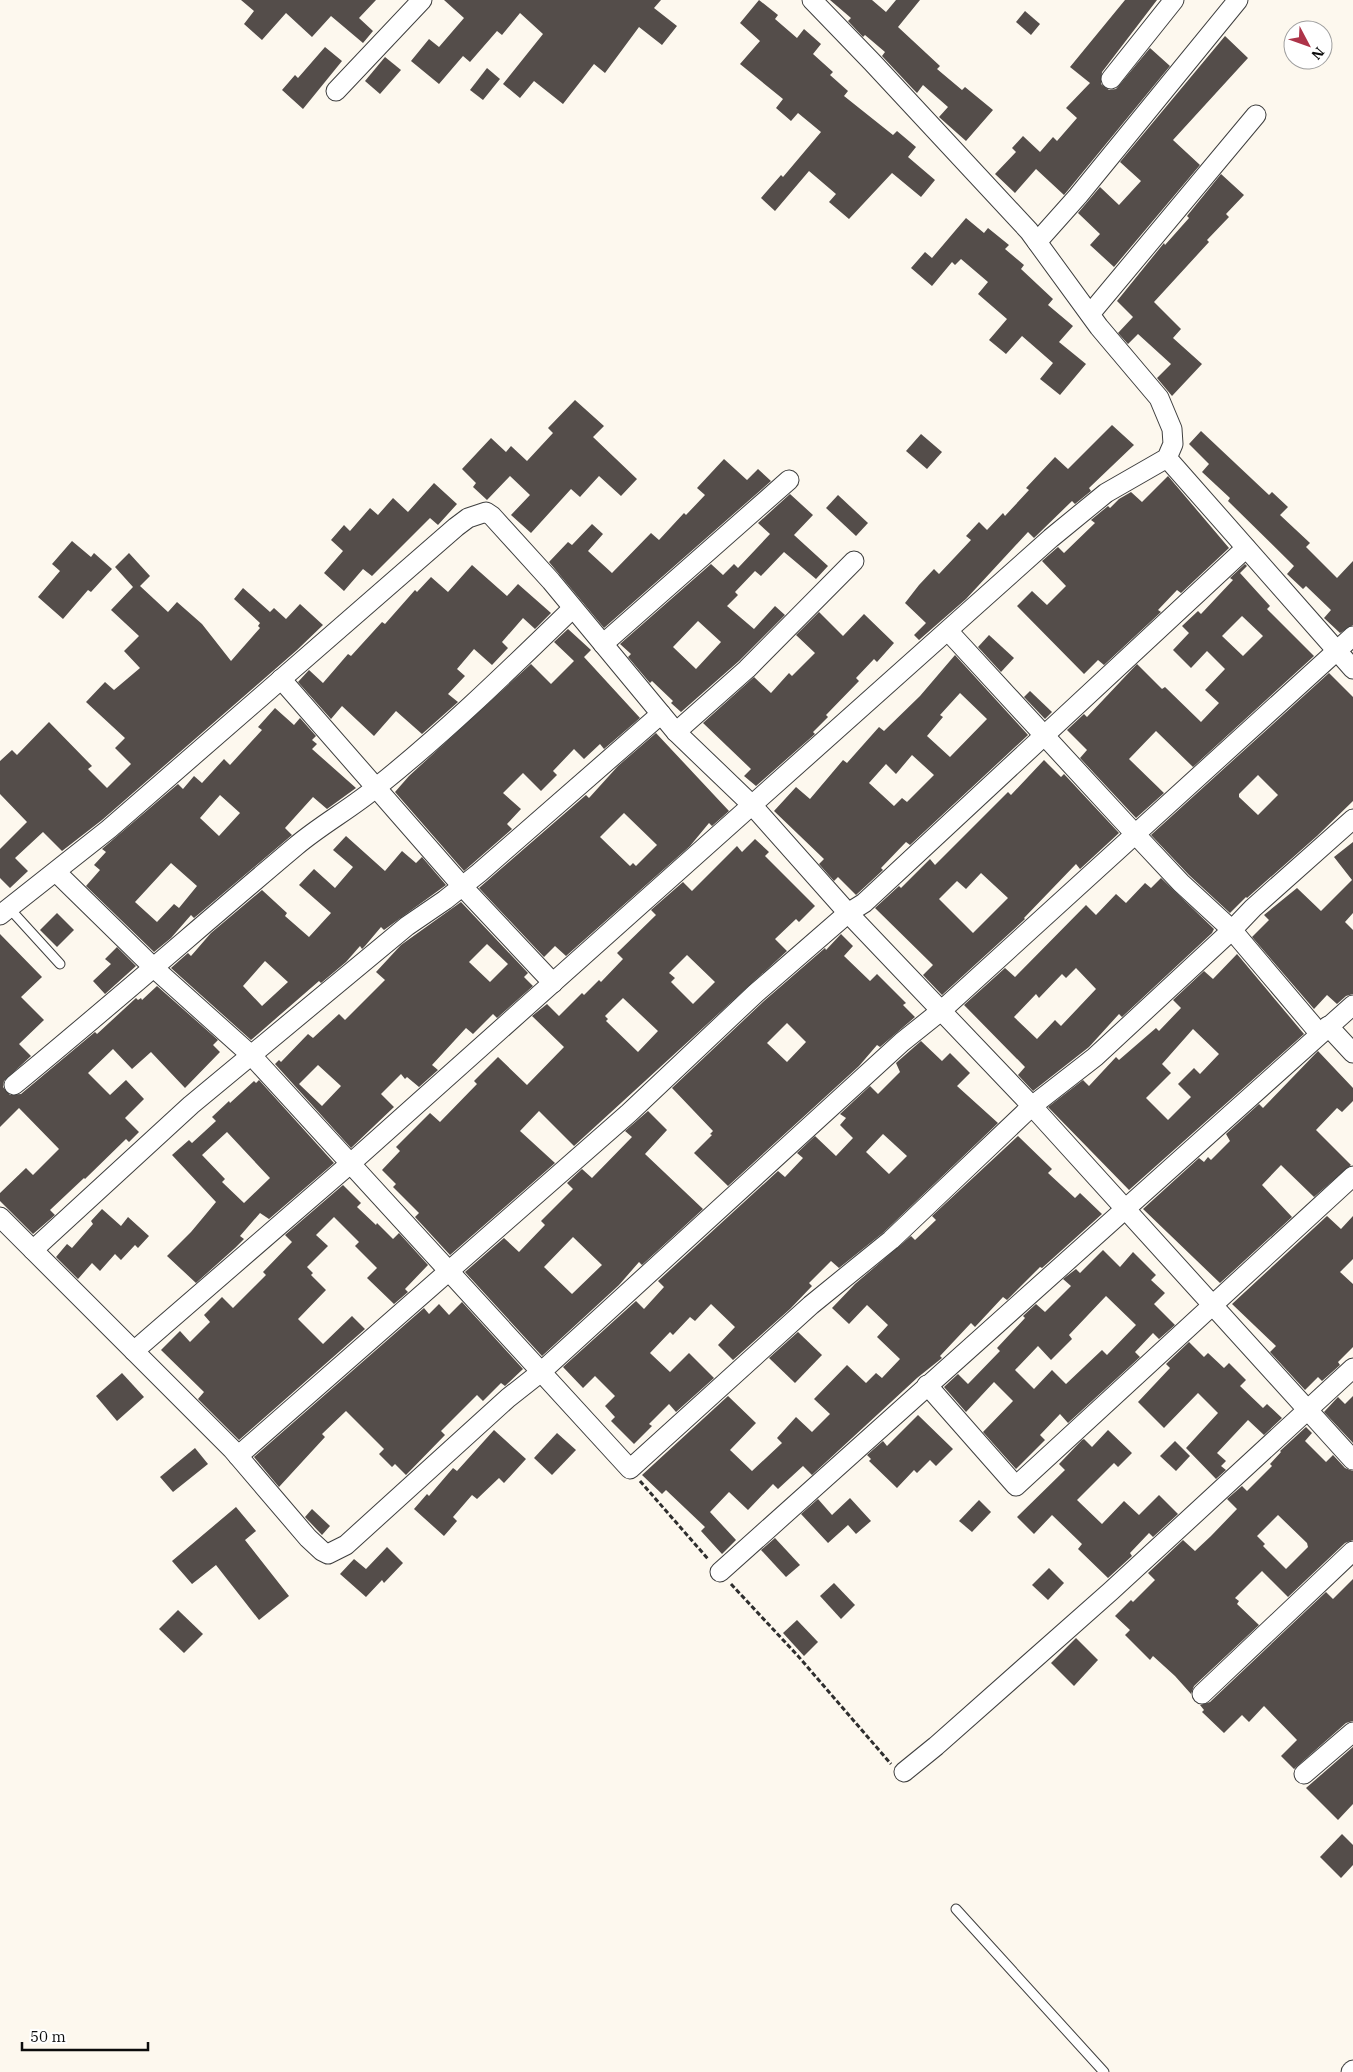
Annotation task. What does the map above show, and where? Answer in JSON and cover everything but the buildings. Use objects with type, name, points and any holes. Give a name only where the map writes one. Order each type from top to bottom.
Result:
[{"type":"street","points":[[336,91],[422,0]]},
{"type":"street","points":[[134,1351],[351,1163],[948,632],[1051,538],[1106,493],[1166,458],[1173,444],[1172,429],[1159,398],[1090,314],[1037,242],[1014,215],[812,0]]},
{"type":"street","points":[[1111,79],[1174,0]]},
{"type":"street","points":[[1037,242],[1078,196],[1232,2]]},
{"type":"street","points":[[1090,314],[1256,115]]},
{"type":"street","points":[[1166,458],[1353,669]]},
{"type":"street","points":[[603,644],[789,480]]},
{"type":"street","points":[[4,911],[116,823],[456,527],[478,514],[486,512],[492,516],[573,608],[676,732],[752,805],[848,913],[1032,1106],[1353,1460]]},
{"type":"street","points":[[238,1456],[629,1113],[756,992],[848,913],[864,903],[1246,548]]},
{"type":"street","points":[[676,732],[748,669],[854,561]]},
{"type":"street","points":[[14,1085],[303,840],[377,787],[480,697],[573,608]]},
{"type":"street","points":[[948,632],[1042,736],[1181,883],[1232,930],[1324,1030],[1353,1053]]},
{"type":"street","points":[[0,1217],[238,1456],[308,1538],[322,1551],[328,1554],[334,1552],[346,1545],[391,1506],[508,1398],[541,1372],[902,1042],[942,1010],[1353,636]]},
{"type":"street","points":[[281,679],[462,886],[553,982]]},
{"type":"street","points":[[33,1250],[141,1150],[407,926],[462,886],[661,714]]},
{"type":"street","points":[[56,872],[154,968],[252,1056],[630,1469],[811,1305],[891,1240],[1032,1106],[1096,1057],[1232,930],[1253,908],[1353,819]]},
{"type":"street","points":[[720,1572],[1353,1004]]},
{"type":"street","points":[[927,1385],[1016,1486],[1353,1176]]},
{"type":"street","points":[[904,1772],[1111,1591],[1353,1368]]},
{"type":"street","points":[[1202,1694],[1353,1551]]},
{"type":"street","points":[[1304,1774],[1353,1732]]},
{"type":"lane","points":[[4,911],[60,964]]},
{"type":"lane","points":[[956,1909],[1104,2072]]},
{"type":"path","points":[[630,1469],[720,1572],[798,1656],[889,1762],[904,1772]]}]
